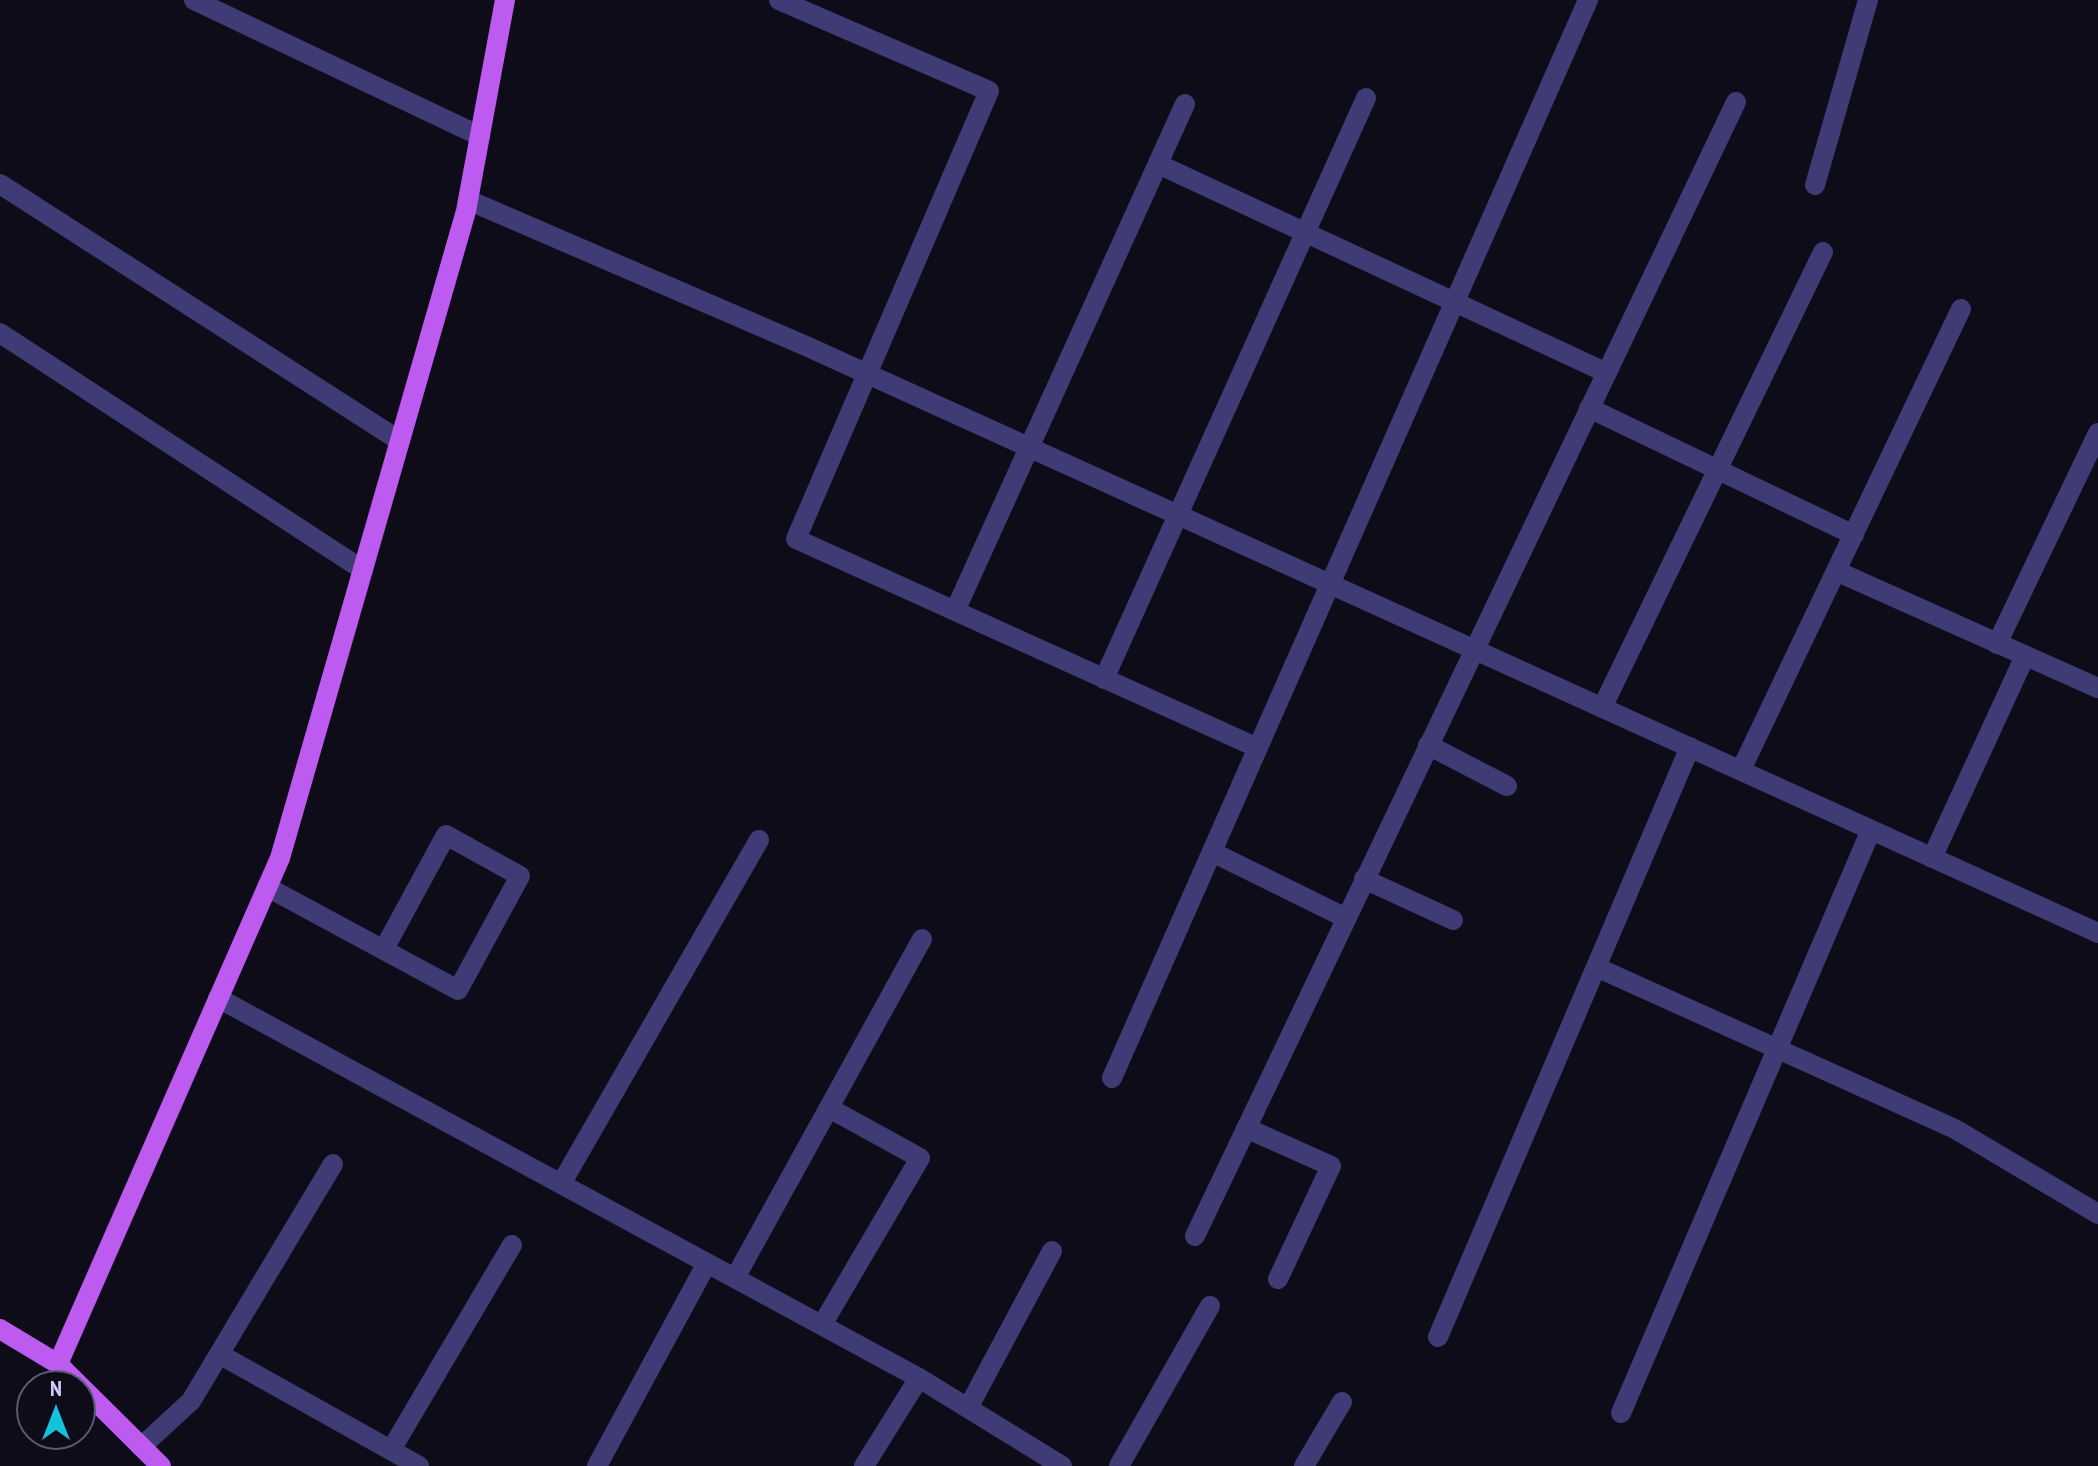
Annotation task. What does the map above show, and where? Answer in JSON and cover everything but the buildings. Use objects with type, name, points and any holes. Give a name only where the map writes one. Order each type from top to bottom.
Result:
[{"type":"main road","points":[[58,1364],[280,858],[468,200],[505,0]]},
{"type":"main road","points":[[0,1329],[58,1364],[161,1466]]},
{"type":"street","points":[[194,0],[480,136]]},
{"type":"street","points":[[779,0],[989,91],[796,539],[1258,748]]},
{"type":"street","points":[[1112,1078],[1588,0]]},
{"type":"street","points":[[1815,185],[1868,0]]},
{"type":"street","points":[[1104,679],[1366,98]]},
{"type":"street","points":[[1195,1236],[1736,102]]},
{"type":"street","points":[[955,611],[1185,104]]},
{"type":"street","points":[[1158,164],[1607,373]]},
{"type":"street","points":[[0,184],[400,441]]},
{"type":"street","points":[[468,200],[868,374],[2098,933]]},
{"type":"street","points":[[1602,708],[1823,252]]},
{"type":"street","points":[[1741,770],[1961,309]]},
{"type":"street","points":[[0,333],[363,570]]},
{"type":"street","points":[[1589,408],[1854,535]]},
{"type":"street","points":[[1997,644],[2098,433]]},
{"type":"street","points":[[1836,571],[2098,688]]},
{"type":"street","points":[[1932,858],[2025,656]]},
{"type":"street","points":[[1428,745],[1507,786]]},
{"type":"street","points":[[1438,1337],[1690,747]]},
{"type":"street","points":[[1621,1413],[1871,830]]},
{"type":"street","points":[[267,887],[458,990],[520,876],[446,835],[384,949]]},
{"type":"street","points":[[561,1184],[759,840]]},
{"type":"street","points":[[1212,852],[1346,918]]},
{"type":"street","points":[[1364,879],[1453,920]]},
{"type":"street","points":[[735,1278],[922,939]]},
{"type":"street","points":[[1596,967],[1955,1129],[2098,1214]]},
{"type":"street","points":[[218,998],[919,1378],[1062,1466]]},
{"type":"street","points":[[822,1325],[920,1158],[829,1108]]},
{"type":"street","points":[[1246,1128],[1331,1166],[1278,1279]]},
{"type":"street","points":[[141,1447],[191,1401],[333,1164]]},
{"type":"street","points":[[391,1450],[512,1245]]},
{"type":"street","points":[[968,1408],[1052,1251]]},
{"type":"street","points":[[597,1466],[707,1263]]},
{"type":"street","points":[[1119,1466],[1210,1306]]},
{"type":"street","points":[[219,1354],[419,1466]]},
{"type":"street","points":[[864,1466],[919,1378]]},
{"type":"street","points":[[1304,1466],[1342,1402]]}]
